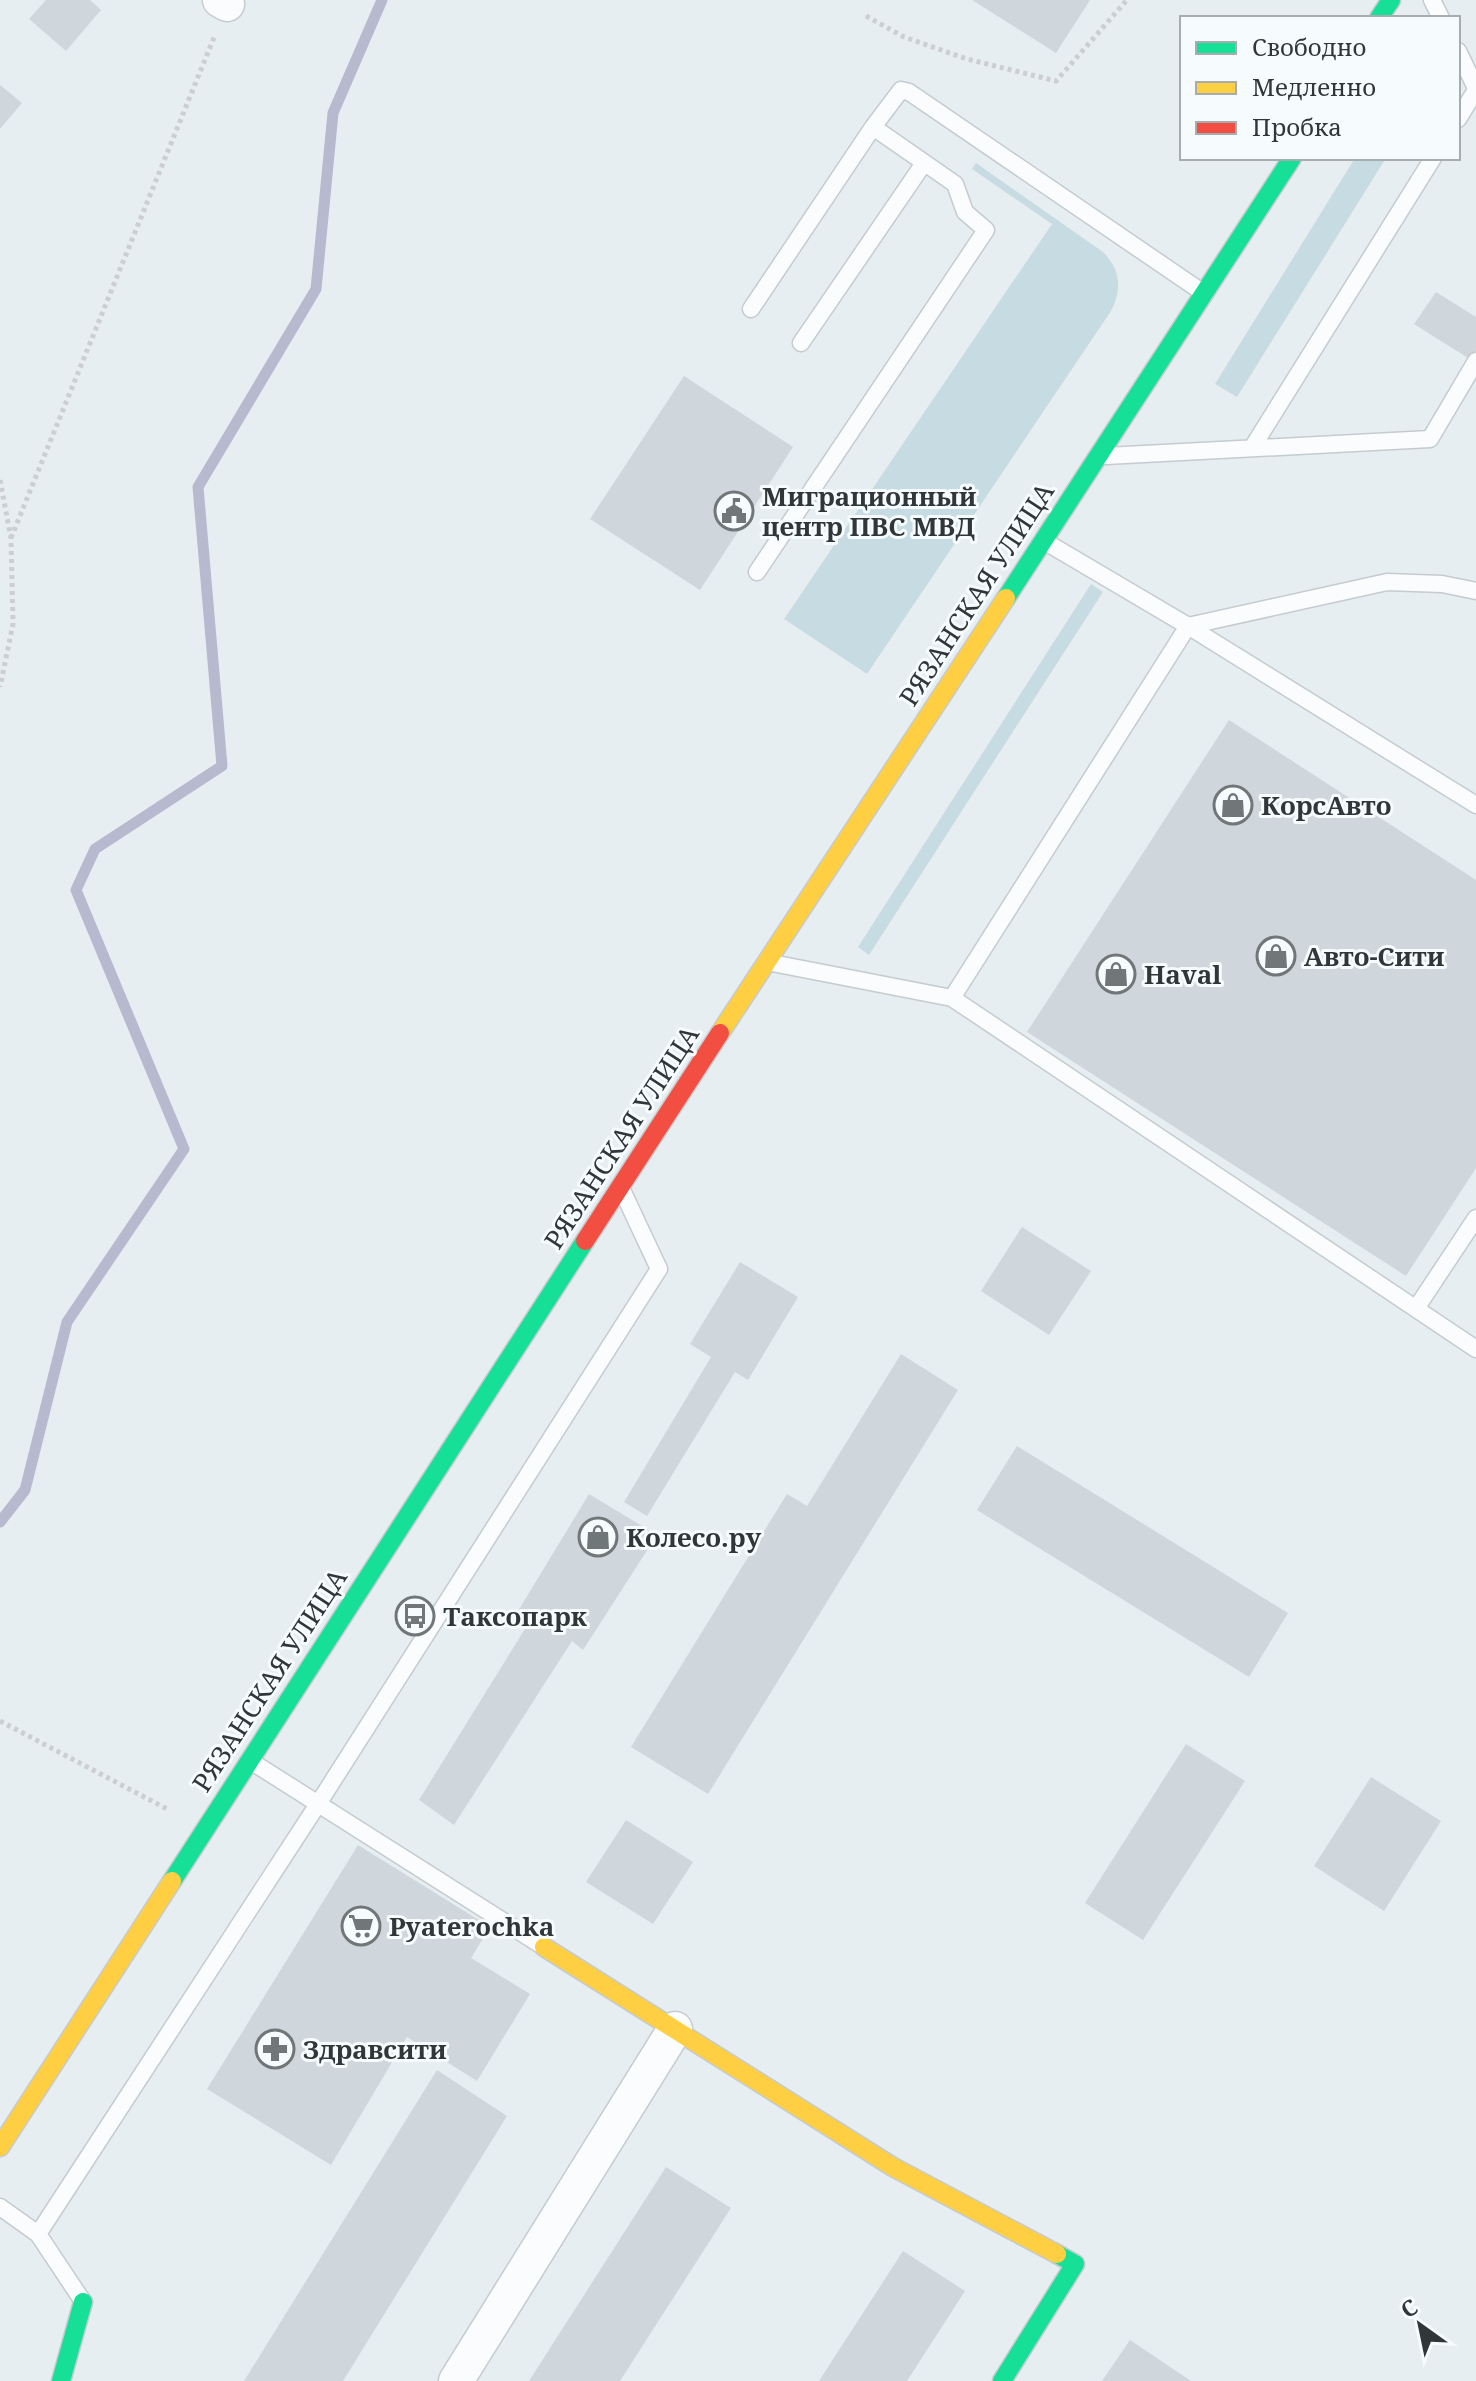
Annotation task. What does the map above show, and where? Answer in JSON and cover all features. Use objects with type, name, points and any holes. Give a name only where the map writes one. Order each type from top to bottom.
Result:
[{"type":"main road","name":"РЯЗАНСКАЯ УЛИЦА","points":[[0,2147],[620,1186],[1291,160]]},
{"type":"main road","points":[[544,1947],[893,2167],[1075,2264],[1002,2381]]},
{"type":"main road","points":[[61,2381],[83,2302]]},
{"type":"street","points":[[456,2381],[675,2029]]},
{"type":"lane","points":[[1460,55],[1476,89],[1460,116]]},
{"type":"lane","points":[[751,309],[896,93],[901,90],[909,92],[1205,294]]},
{"type":"lane","points":[[757,572],[986,230],[965,212],[955,184],[873,127]]},
{"type":"lane","points":[[1252,448],[1432,160]]},
{"type":"lane","points":[[801,343],[924,163]]},
{"type":"lane","points":[[1096,457],[1430,439],[1476,361]]},
{"type":"lane","points":[[1044,540],[1476,805]]},
{"type":"lane","points":[[952,998],[1188,626],[1387,582],[1442,584],[1476,591]]},
{"type":"lane","points":[[766,962],[952,998],[1476,1349]]},
{"type":"lane","points":[[38,2234],[318,1804],[659,1269],[620,1186]]},
{"type":"lane","points":[[1417,1307],[1476,1218]]},
{"type":"lane","points":[[248,1760],[544,1947]]},
{"type":"lane","points":[[0,2207],[38,2234],[83,2302]]},
{"type":"path","points":[[866,16],[904,37],[954,55],[1056,81],[1127,0]]},
{"type":"path","points":[[11,538],[224,2]]},
{"type":"path","points":[[0,480],[11,538],[13,624],[0,687]]},
{"type":"path","points":[[0,1721],[172,1812]]},
{"type":"shaded area","points":[[1354,160],[1385,160],[1237,397],[1215,384]]},
{"type":"shaded area","points":[[976,163],[1103,252],[1116,273],[1117,295],[1111,311],[867,674],[784,619],[1052,224],[972,169]]},
{"type":"shaded area","points":[[1091,584],[1103,592],[869,955],[858,947]]},
{"type":"building","points":[[46,0],[90,0],[101,10],[66,51],[29,19]]},
{"type":"building","points":[[972,0],[1090,0],[1056,53]]},
{"type":"building","points":[[0,85],[22,103],[0,129]]},
{"type":"building","points":[[1436,292],[1476,317],[1476,363],[1414,324]]},
{"type":"building","points":[[684,376],[793,447],[700,590],[590,519]]},
{"type":"building","name":"Авто-Сити","points":[[1229,720],[1476,880],[1476,1168],[1406,1276],[1027,1032]]},
{"type":"building","points":[[1022,1227],[1091,1271],[1049,1335],[981,1291]]},
{"type":"building","points":[[740,1262],[798,1297],[748,1380],[735,1372],[647,1516],[624,1502],[711,1357],[690,1344]]},
{"type":"building","points":[[901,1354],[958,1390],[708,1794],[631,1747],[787,1494],[807,1506]]},
{"type":"building","points":[[1017,1446],[1288,1613],[1249,1677],[977,1510]]},
{"type":"building","points":[[589,1494],[657,1535],[583,1650],[572,1641],[454,1825],[419,1800],[531,1619],[518,1611]]},
{"type":"building","points":[[1186,1744],[1245,1781],[1143,1940],[1085,1903]]},
{"type":"building","points":[[1371,1777],[1441,1821],[1384,1911],[1314,1866]]},
{"type":"building","points":[[626,1820],[693,1862],[653,1924],[586,1882]]},
{"type":"building","points":[[358,1845],[490,1927],[471,1958],[530,1994],[477,2081],[407,2037],[331,2165],[207,2089]]},
{"type":"building","points":[[437,2070],[507,2116],[343,2381],[244,2381]]},
{"type":"building","points":[[666,2167],[731,2208],[620,2381],[529,2381]]},
{"type":"building","points":[[903,2251],[965,2291],[907,2381],[819,2381]]},
{"type":"building","points":[[1130,2340],[1191,2381],[1102,2381]]},
{"type":"waterway","points":[[0,1522],[25,1490],[67,1322],[184,1149],[76,890],[95,849],[222,766],[198,487],[316,289],[333,113],[382,0]]},
{"type":"traffic: fast","points":[[1380,16],[1391,0]]},
{"type":"traffic: fast","points":[[1006,598],[1291,160]]},
{"type":"traffic: fast","points":[[172,1881],[585,1241]]},
{"type":"traffic: fast","points":[[1002,2381],[1075,2264],[1057,2254]]},
{"type":"traffic: fast","points":[[61,2381],[83,2302]]},
{"type":"traffic: slow","points":[[720,1033],[1006,598]]},
{"type":"traffic: slow","points":[[0,2147],[172,1881]]},
{"type":"traffic: slow","points":[[544,1947],[893,2167],[1057,2254]]},
{"type":"traffic: jam","points":[[585,1241],[720,1033]]},
{"type":"place","name":"Миграционный центр ПВС МВД","points":[[734,511]]},
{"type":"place","name":"КорсАвто","points":[[1233,805]]},
{"type":"place","name":"Авто-Сити","points":[[1276,956]]},
{"type":"place","name":"Haval","points":[[1116,974]]},
{"type":"place","name":"Колесо.ру","points":[[598,1537]]},
{"type":"place","name":"Таксопарк","points":[[415,1616]]},
{"type":"place","name":"Pyaterochka","points":[[361,1926]]},
{"type":"place","name":"Здравсити","points":[[275,2049]]}]
